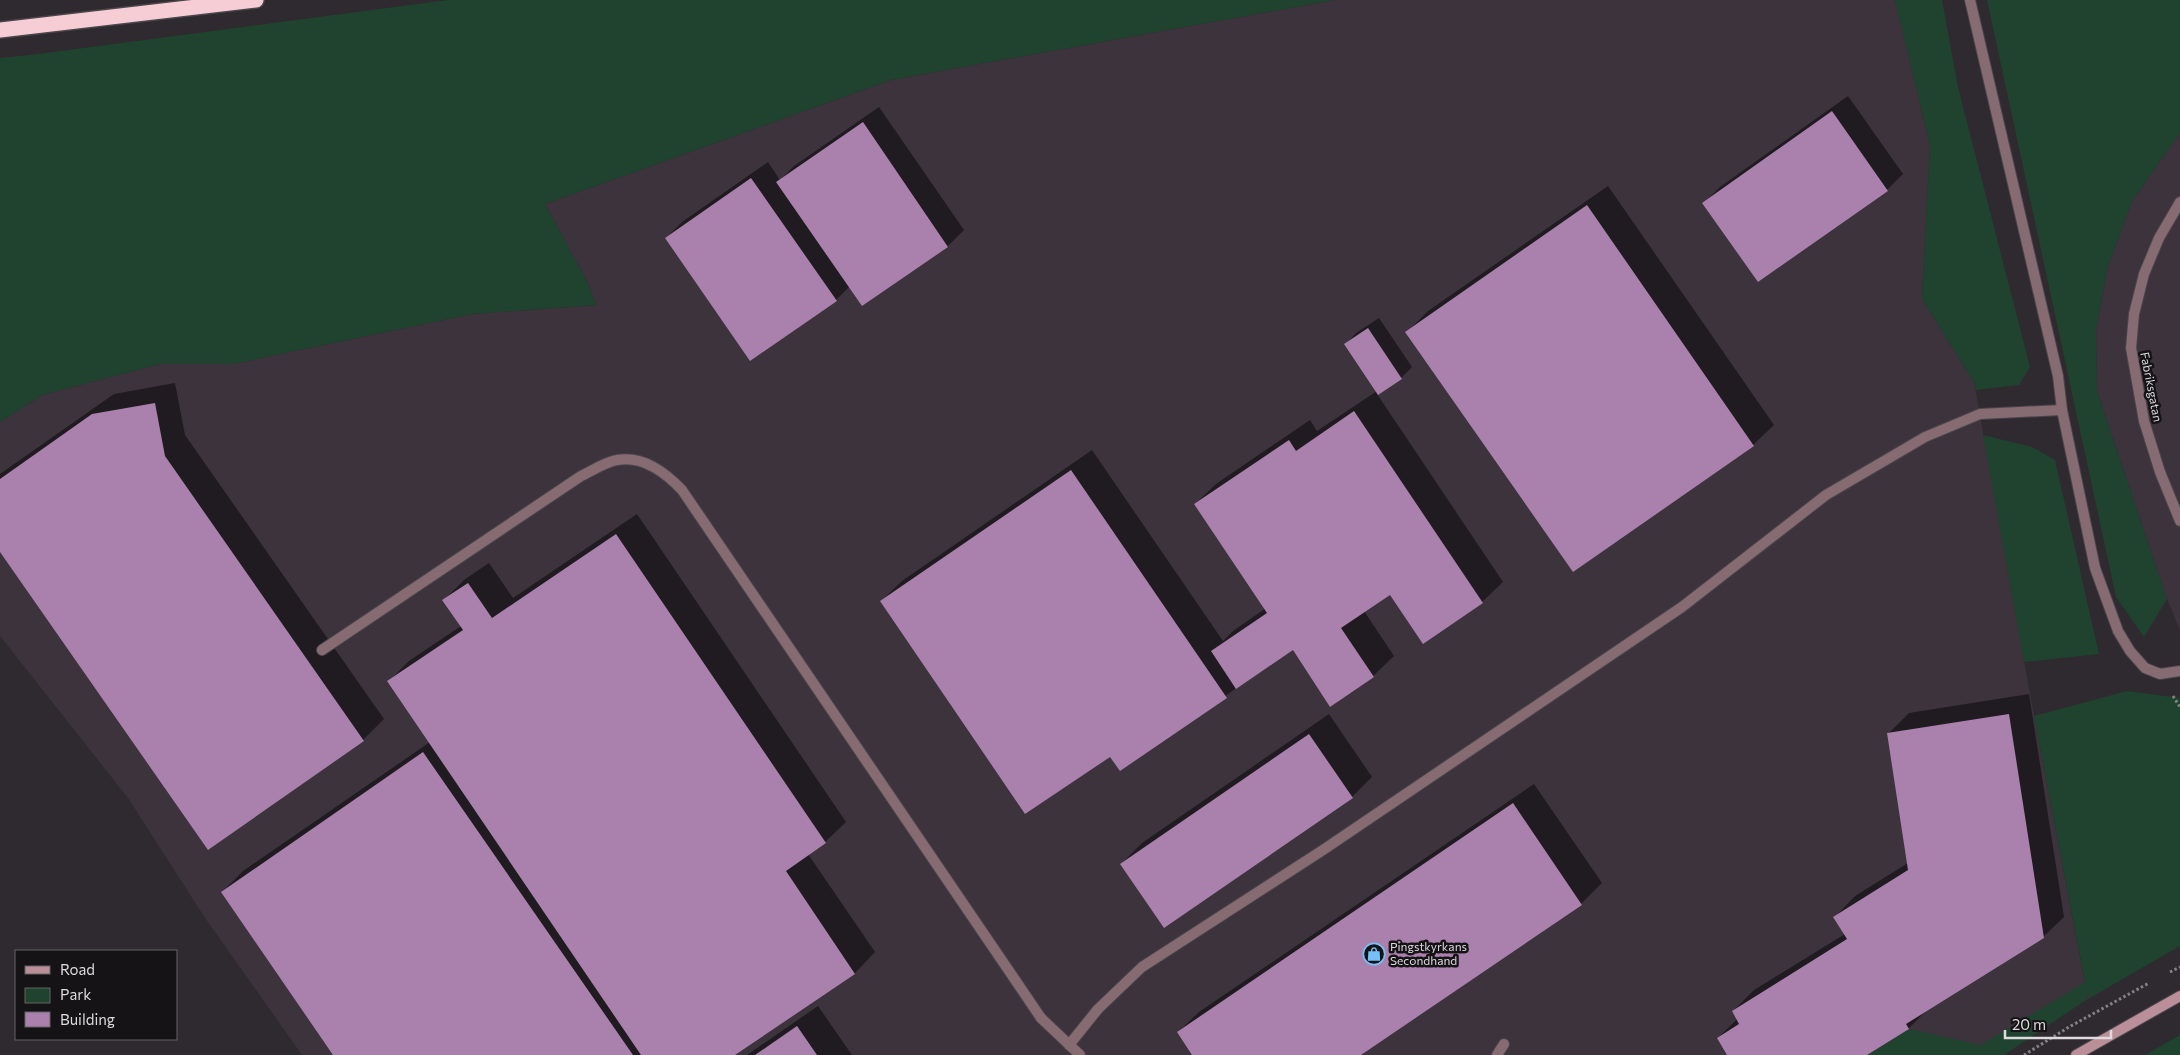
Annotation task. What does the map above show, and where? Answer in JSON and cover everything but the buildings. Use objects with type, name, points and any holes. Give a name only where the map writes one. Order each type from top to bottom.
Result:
[{"type":"highway","points":[[0,30],[256,0]]},
{"type":"street","points":[[1970,0],[2058,376],[2062,410],[2094,568],[2118,631],[2130,651],[2145,668],[2160,674],[2180,671]]},
{"type":"street","name":"Fabriksgatan","points":[[2180,202],[2159,238],[2144,274],[2134,314],[2131,348],[2144,421],[2160,472],[2180,521]]},
{"type":"street","points":[[1069,1045],[1098,1009],[1142,967],[1339,839],[1682,607],[1826,495],[1925,437],[1980,414],[2062,410]]},
{"type":"street","points":[[322,650],[581,476],[618,460],[639,461],[656,468],[671,478],[682,490],[1041,1018],[1080,1055]]},
{"type":"street","points":[[2076,1055],[2180,996]]},
{"type":"street","points":[[1497,1055],[1504,1044]]},
{"type":"path","points":[[2164,976],[2180,967]]},
{"type":"path","points":[[2024,1055],[2069,1027],[2156,980]]},
{"type":"shaded area","points":[[1335,0],[1895,0],[1930,145],[1922,299],[1974,382],[2034,716],[2088,999],[1990,1055],[302,1055],[203,915],[128,798],[0,636],[0,422],[42,395],[160,364],[233,364],[472,314],[597,305],[583,274],[545,204],[891,80]]},
{"type":"shaded area","points":[[2180,133],[2180,630],[2167,599],[2097,391],[2096,331],[2107,269],[2132,201]]},
{"type":"green space","points":[[448,0],[1335,0],[891,80],[545,204],[583,274],[597,305],[472,314],[233,364],[160,364],[42,395],[0,422],[0,58]]},
{"type":"green space","points":[[1895,0],[1942,0],[1958,87],[2030,367],[2019,385],[1976,390],[1974,382],[1922,299],[1930,145]]},
{"type":"green space","points":[[1987,0],[2180,0],[2180,133],[2132,201],[2107,269],[2096,331],[2097,391],[2167,599],[2144,637],[2116,597]]},
{"type":"green space","points":[[1983,435],[2032,447],[2055,460],[2099,654],[2024,662]]},
{"type":"green space","points":[[2127,691],[2180,698],[2180,946],[2088,999],[2085,987],[2086,1000],[2004,1055],[1868,1055],[1909,1029],[1981,1045],[2085,982],[2034,716]]},
{"type":"green space","points":[[2180,1035],[2180,1055],[2145,1055]]},
{"type":"place","name":"Pingstkyrkans Secondhand","points":[[1374,954]]}]
